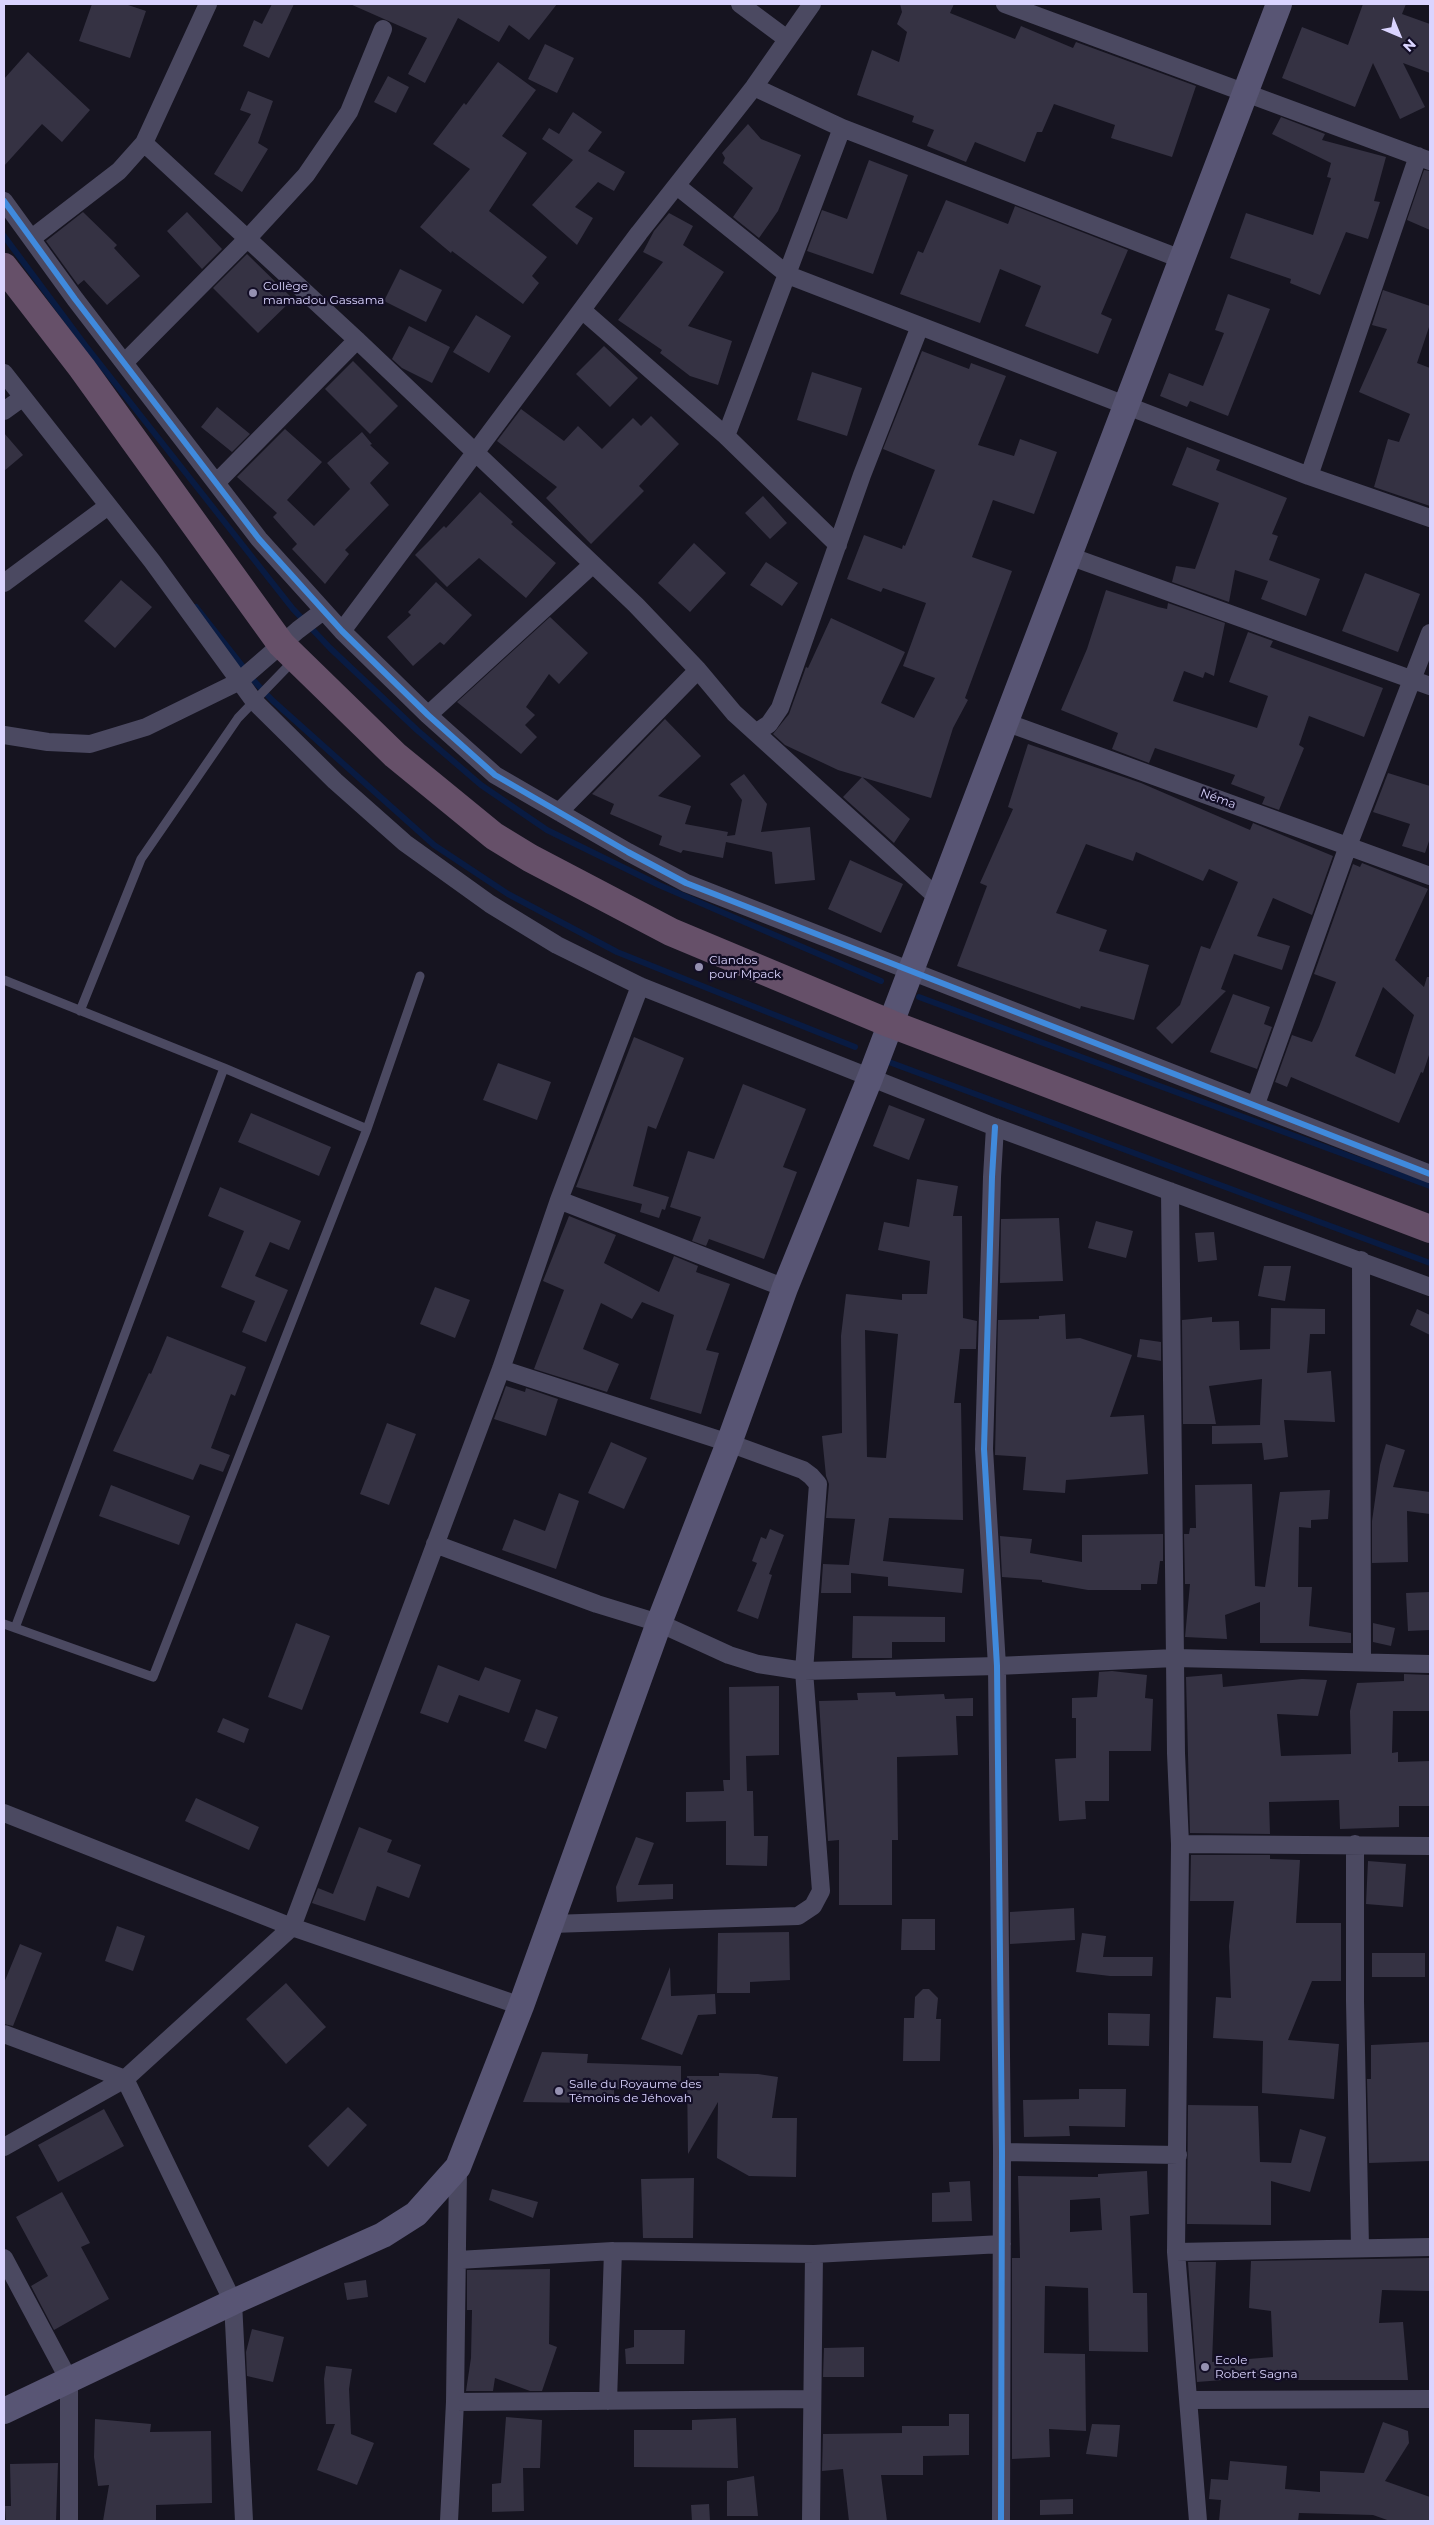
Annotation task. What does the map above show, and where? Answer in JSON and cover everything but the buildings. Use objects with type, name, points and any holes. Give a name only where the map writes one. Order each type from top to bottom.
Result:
[{"type":"highway","points":[[4,267],[82,368],[288,651],[426,782],[494,836],[530,858],[671,932],[891,1024],[1430,1229]]},
{"type":"main road","points":[[4,2411],[233,2302],[383,2235],[416,2214],[458,2167],[521,2006],[659,1623],[729,1444],[785,1288],[891,1024],[1279,4]]},
{"type":"street","points":[[32,238],[119,171],[144,143],[208,4]]},
{"type":"street","points":[[740,4],[787,39]]},
{"type":"street","points":[[342,631],[412,540],[474,452],[754,87],[812,4]]},
{"type":"street","points":[[1005,4],[1245,91],[1424,159],[1309,476]]},
{"type":"street","points":[[124,363],[248,238],[306,174],[349,112],[382,29]]},
{"type":"street","points":[[754,87],[842,128],[1181,259]]},
{"type":"street","points":[[726,436],[842,128]]},
{"type":"street","points":[[144,143],[357,340],[593,564],[698,670],[734,713],[938,898]]},
{"type":"street","points":[[677,186],[788,275],[1309,476],[1430,518]]},
{"type":"street","points":[[4,201],[124,363],[259,539],[342,631],[428,715],[495,775],[628,852],[686,883],[912,969],[1008,1009],[1428,1168]]},
{"type":"street","points":[[582,310],[726,436],[838,545]]},
{"type":"street","points":[[756,732],[769,724],[780,708],[862,475],[920,326]]},
{"type":"street","points":[[216,483],[357,340]]},
{"type":"street","points":[[4,373],[152,561],[238,682],[254,701],[335,781],[404,843],[490,904],[557,945],[640,986],[995,1128],[1361,1260],[1430,1287]]},
{"type":"street","points":[[4,411],[22,398]]},
{"type":"street","points":[[4,583],[108,506]]},
{"type":"street","points":[[1069,556],[1430,686]]},
{"type":"street","points":[[428,715],[593,564]]},
{"type":"street","points":[[4,735],[48,742],[90,744],[146,727],[238,682],[288,651],[323,611]]},
{"type":"street","points":[[1256,1104],[1348,846],[1430,633]]},
{"type":"street","points":[[558,812],[698,670]]},
{"type":"street","name":"Néma","points":[[1005,722],[1430,876]]},
{"type":"street","points":[[4,2147],[125,2079],[292,1927],[501,1369],[559,1200],[640,986]]},
{"type":"street","points":[[995,1128],[984,1449],[997,1666],[1002,2152],[1001,2521]]},
{"type":"street","points":[[1170,1191],[1175,1658],[1180,1844],[1176,2252],[1198,2521]]},
{"type":"street","points":[[559,1200],[785,1288]]},
{"type":"street","points":[[1361,1260],[1362,1662]]},
{"type":"street","points":[[501,1369],[802,1470],[818,1484],[804,1671],[821,1891],[813,1906],[798,1916],[551,1924]]},
{"type":"street","points":[[436,1544],[597,1604],[659,1623],[729,1656],[758,1664],[804,1671],[997,1666],[1175,1658],[1430,1664]]},
{"type":"street","points":[[4,1813],[292,1927],[521,2006]]},
{"type":"street","points":[[1180,1844],[1430,1846]]},
{"type":"street","points":[[1356,1844],[1354,2001],[1360,2247]]},
{"type":"street","points":[[4,2034],[125,2079],[233,2302],[244,2521]]},
{"type":"street","points":[[1002,2152],[1178,2155]]},
{"type":"street","points":[[449,2521],[455,2402],[458,2167]]},
{"type":"street","points":[[458,2260],[613,2251],[814,2254],[1002,2244]]},
{"type":"street","points":[[1176,2252],[1430,2247]]},
{"type":"street","points":[[608,2401],[613,2251]]},
{"type":"street","points":[[810,2521],[814,2254]]},
{"type":"street","points":[[4,2258],[69,2380],[69,2521]]},
{"type":"street","points":[[455,2402],[812,2399]]},
{"type":"street","points":[[1189,2400],[1430,2399]]},
{"type":"lane","points":[[80,1011],[141,859],[238,718],[254,701],[288,651]]},
{"type":"lane","points":[[4,1624],[153,1677],[367,1129],[420,976]]},
{"type":"lane","points":[[4,980],[224,1068],[367,1129]]},
{"type":"lane","points":[[15,1628],[224,1068]]},
{"type":"waterway","points":[[4,236],[85,345],[293,609],[330,648],[417,730],[481,785],[547,830],[659,885],[881,981]]},
{"type":"waterway","points":[[196,607],[255,682],[272,700],[434,845],[508,894],[617,952],[855,1047]]},
{"type":"waterway","points":[[919,997],[1430,1186]]},
{"type":"waterway","points":[[889,1062],[1430,1263]]},
{"type":"cycle path","points":[[4,201],[75,299],[259,539],[342,631],[428,715],[495,775],[628,852],[686,883],[1430,1174]]},
{"type":"cycle path","points":[[995,1127],[984,1449],[997,1666],[1002,2152],[1001,2521]]},
{"type":"place","name":"Collège mamadou Gassama","points":[[253,293]]},
{"type":"place","name":"Clandos pour Mpack","points":[[699,967]]},
{"type":"place","name":"Salle du Royaume des Témoins de Jéhovah","points":[[559,2091]]},
{"type":"place","name":"Ecole Robert Sagna","points":[[1205,2367]]}]
